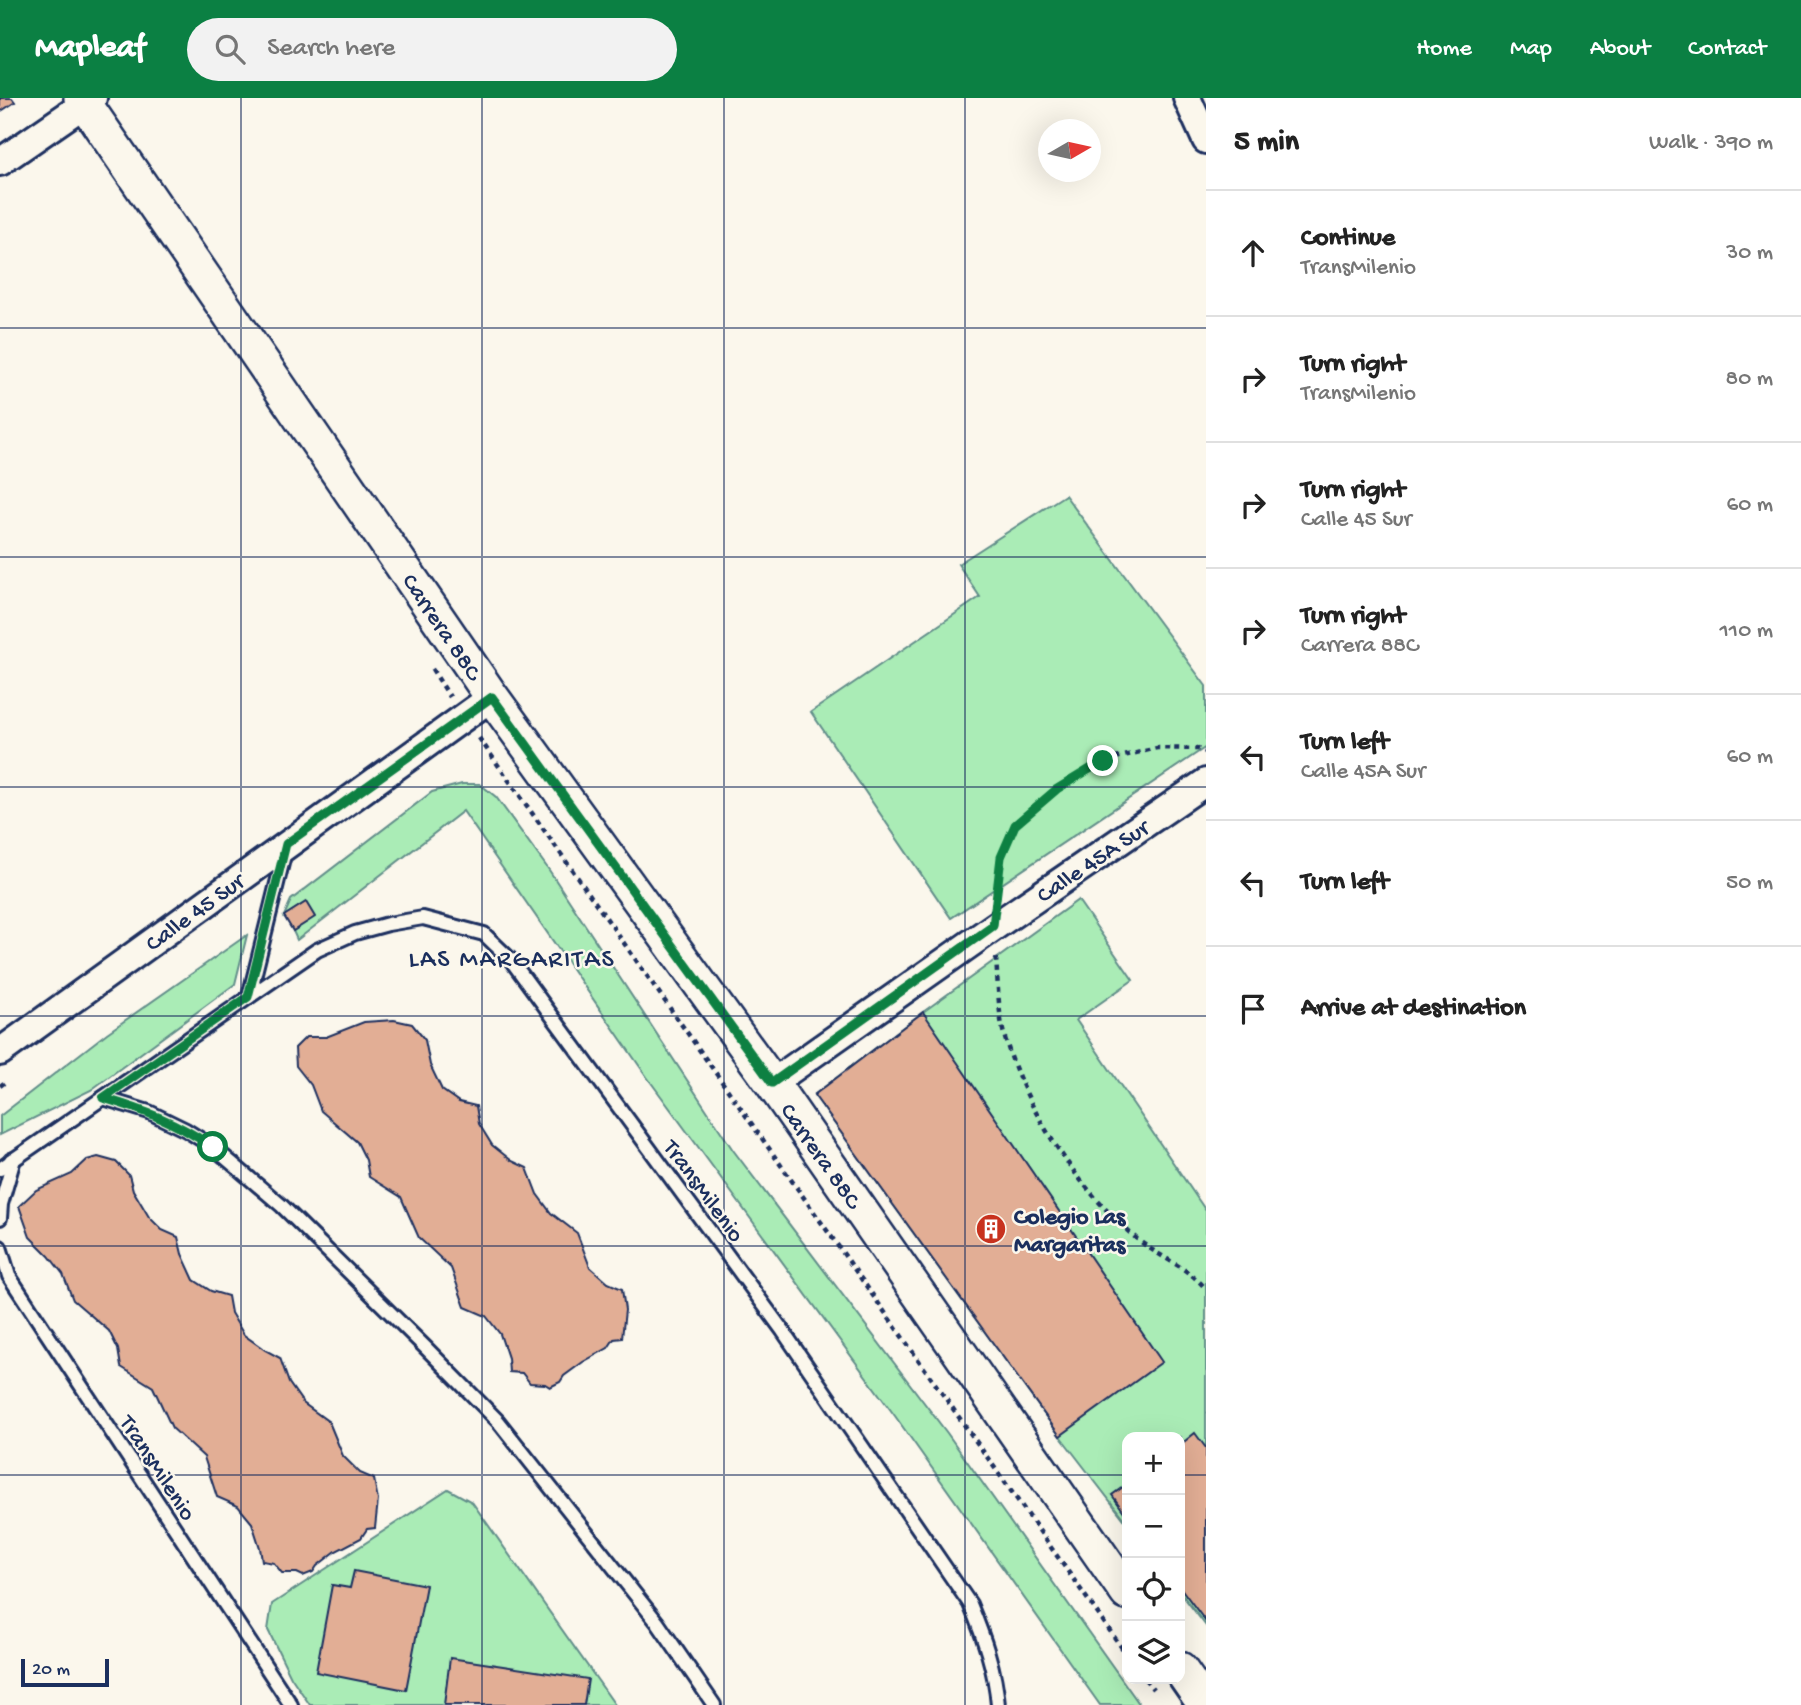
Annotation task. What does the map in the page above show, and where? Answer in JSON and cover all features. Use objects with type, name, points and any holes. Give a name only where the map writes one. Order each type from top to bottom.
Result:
[{"type":"street","points":[[1187,98],[1206,140]]},
{"type":"street","points":[[0,162],[86,100]]},
{"type":"street","name":"Carrera 88C","points":[[86,100],[492,697],[772,1083],[1122,1586]]},
{"type":"street","name":"Calle 45 Sur","points":[[0,1052],[492,697]]},
{"type":"street","name":"Calle 45A Sur","points":[[772,1083],[993,926],[1206,782]]},
{"type":"street","points":[[1185,1676],[1205,1705]]},
{"type":"lane","points":[[248,997],[286,844]]},
{"type":"lane","name":"TransMilenio","points":[[0,1169],[317,950],[355,933],[388,923],[423,918],[484,934],[511,960],[783,1331],[970,1604],[995,1675],[998,1705]]},
{"type":"lane","points":[[103,1098],[149,1112],[213,1147],[282,1206],[416,1338],[498,1421],[657,1622],[714,1705]]},
{"type":"lane","points":[[0,1161],[14,1159],[1,1204],[0,1218]]},
{"type":"lane","name":"TransMilenio","points":[[0,1247],[9,1276],[291,1705]]},
{"type":"path","points":[[1206,752],[1198,749],[1157,748],[1103,761],[1057,789],[1015,825],[1001,857],[993,926],[1004,1036],[1035,1112],[1100,1205],[1139,1241],[1171,1261],[1206,1289]]},
{"type":"green space","points":[[1065,495],[1206,686],[1206,747],[951,918],[811,712],[980,597],[958,564]]},
{"type":"green space","points":[[462,784],[480,784],[496,797],[549,870],[733,1150],[947,1433],[1122,1680],[1122,1684],[1125,1684],[1140,1705],[1100,1705],[895,1416],[647,1077],[463,811],[297,940],[293,931],[305,903],[284,916],[291,900],[432,792]]},
{"type":"green space","points":[[1078,900],[1133,980],[1076,1020],[1206,1211],[1206,1626],[1185,1599],[1185,1432],[1122,1432],[1122,1517],[1060,1436],[814,1095]]},
{"type":"green space","points":[[247,935],[235,984],[91,1090],[0,1135],[0,1116],[107,1033]]},
{"type":"green space","points":[[448,1489],[472,1502],[615,1705],[310,1705],[291,1677],[268,1630],[272,1604]]},
{"type":"building","points":[[0,98],[12,98],[15,102],[0,112]]},
{"type":"building","points":[[306,902],[315,917],[293,931],[284,916]]},
{"type":"building","name":"Colegio Las Margaritas","points":[[923,1012],[1162,1362],[1060,1436],[814,1095]]},
{"type":"building","points":[[394,1020],[412,1024],[425,1040],[430,1065],[442,1090],[459,1102],[476,1106],[479,1124],[492,1145],[512,1161],[527,1168],[537,1194],[551,1213],[577,1233],[590,1267],[608,1283],[622,1289],[625,1310],[622,1338],[614,1339],[608,1348],[583,1362],[550,1387],[530,1383],[522,1373],[509,1372],[508,1358],[500,1334],[486,1316],[465,1307],[451,1268],[419,1238],[401,1197],[369,1177],[366,1160],[357,1142],[321,1111],[311,1085],[296,1066],[295,1048],[306,1037],[326,1037],[364,1022]]},
{"type":"building","points":[[98,1157],[116,1162],[129,1175],[133,1190],[149,1217],[162,1230],[178,1237],[182,1254],[194,1280],[211,1291],[228,1296],[231,1313],[244,1335],[280,1358],[289,1383],[303,1403],[329,1422],[343,1456],[360,1473],[374,1479],[378,1500],[375,1528],[367,1529],[361,1538],[336,1551],[313,1572],[303,1576],[297,1573],[282,1573],[274,1563],[262,1561],[252,1523],[238,1506],[217,1497],[204,1457],[172,1428],[153,1387],[121,1367],[118,1349],[109,1331],[73,1300],[63,1274],[30,1237],[19,1206],[36,1190],[72,1174],[87,1160]]},
{"type":"building","points":[[1195,1433],[1206,1448],[1206,1622],[1185,1594],[1185,1441]]},
{"type":"building","points":[[1122,1488],[1122,1509],[1112,1495]]},
{"type":"building","points":[[354,1571],[426,1585],[406,1690],[316,1672],[332,1585],[350,1588]]},
{"type":"building","points":[[450,1658],[588,1679],[584,1705],[444,1705]]},
{"type":"place","name":"Colegio Las Margaritas","points":[[991,1229]]},
{"type":"district","name":"LAS MARGARITAS","points":[[512,957]]},
{"type":"route","points":[[213,1147],[149,1112],[103,1098],[248,997],[286,844],[492,697],[772,1083],[993,926],[1001,857],[1015,825],[1057,789],[1103,761]]}]
